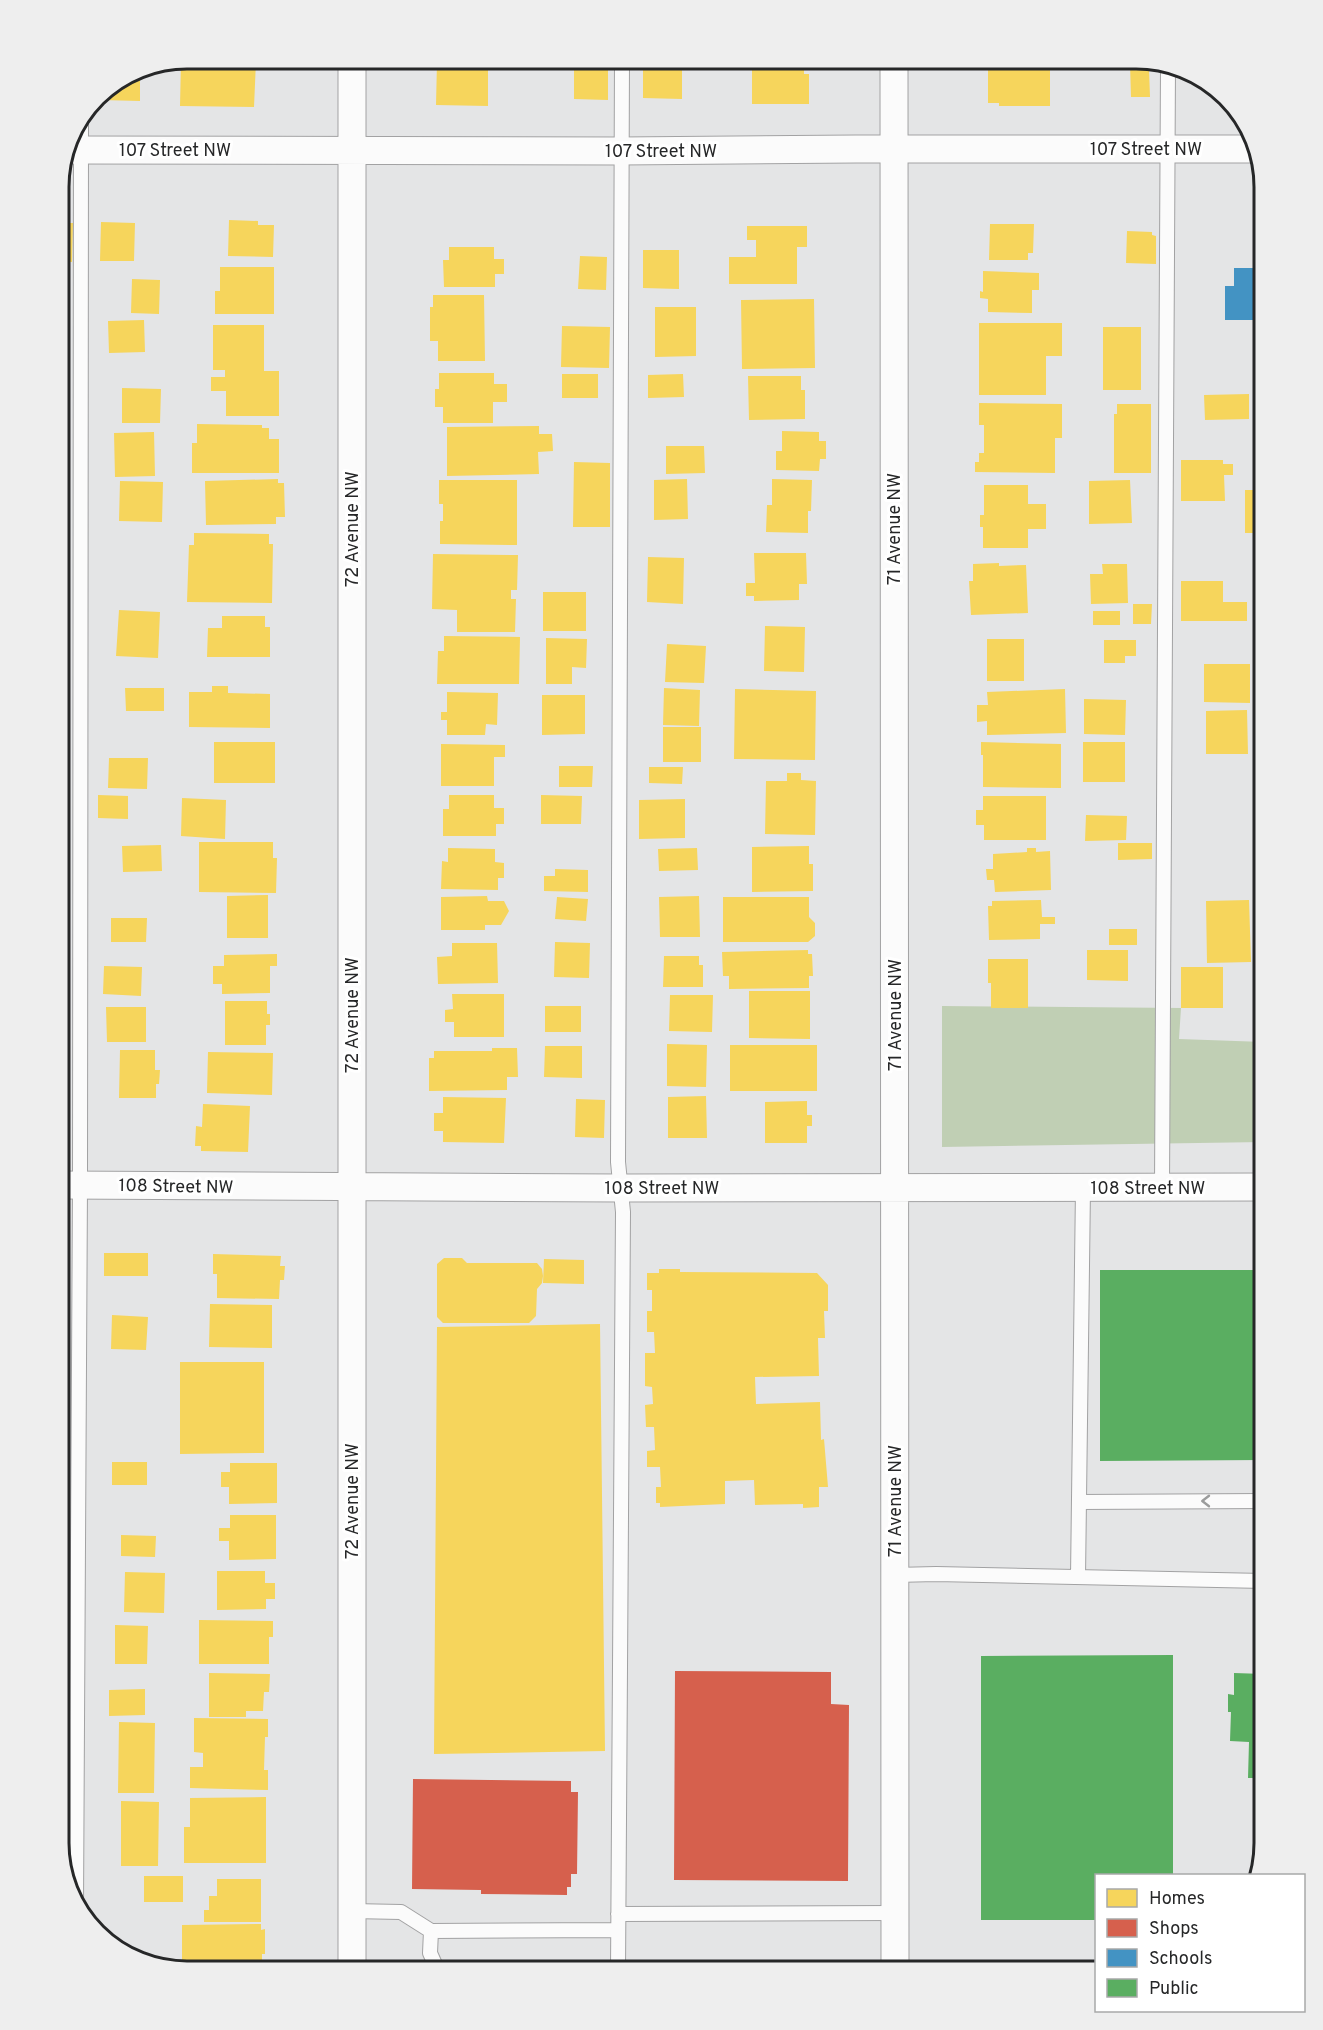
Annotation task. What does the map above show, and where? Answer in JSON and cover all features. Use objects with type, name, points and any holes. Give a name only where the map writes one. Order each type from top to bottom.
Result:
[{"type":"street","name":"72 Avenue NW","points":[[352,69],[352,1961]]},
{"type":"street","name":"71 Avenue NW","points":[[894,69],[895,1961]]},
{"type":"street","name":"107 Street NW","points":[[75,150],[1247,149]]},
{"type":"street","name":"108 Street NW","points":[[69,1185],[621,1188],[1254,1187]]},
{"type":"lane","points":[[618,1961],[622,1224],[618,1162],[622,69]]},
{"type":"lane","points":[[1162,1187],[1168,73]]},
{"type":"lane","points":[[73,157],[69,1185],[76,1881]]},
{"type":"lane","points":[[1078,1577],[1083,1188]]},
{"type":"lane","points":[[1079,1502],[1254,1501]]},
{"type":"lane","points":[[895,1575],[1254,1581]]},
{"type":"lane","points":[[352,1911],[401,1912],[431,1931],[618,1930]]},
{"type":"lane","points":[[618,1914],[895,1913]]},
{"type":"lane","points":[[431,1931],[430,1953],[434,1961]]},
{"type":"green space","points":[[942,1006],[1181,1008],[1179,1039],[1254,1042],[1254,1142],[942,1147]]},
{"type":"building: Homes","points":[[181,69],[256,69],[254,107],[180,106]]},
{"type":"building: Homes","points":[[437,69],[488,69],[488,106],[436,105]]},
{"type":"building: Homes","points":[[574,69],[608,69],[608,100],[574,99]]},
{"type":"building: Homes","points":[[643,69],[682,69],[682,99],[643,98]]},
{"type":"building: Homes","points":[[752,69],[804,69],[804,74],[809,74],[809,104],[752,104]]},
{"type":"building: Homes","points":[[988,69],[1050,69],[1050,106],[999,106],[999,103],[988,103]]},
{"type":"building: Homes","points":[[1130,69],[1149,70],[1150,97],[1131,97]]},
{"type":"building: Homes","points":[[140,79],[140,101],[108,100],[115,93]]},
{"type":"building: Homes","points":[[229,220],[258,221],[258,225],[274,225],[273,257],[228,256]]},
{"type":"building: Homes","points":[[101,222],[135,223],[134,261],[100,261]]},
{"type":"building: Homes","points":[[69,223],[73,223],[72,262],[69,262]]},
{"type":"building: Homes","points":[[990,224],[1034,224],[1033,253],[1028,253],[1028,260],[989,260]]},
{"type":"building: Homes","points":[[747,226],[807,226],[807,247],[797,247],[797,284],[729,284],[729,257],[756,257],[756,240],[747,240]]},
{"type":"building: Homes","points":[[1127,231],[1152,232],[1152,235],[1156,236],[1156,264],[1126,263]]},
{"type":"building: Homes","points":[[449,247],[494,247],[494,259],[504,259],[504,274],[495,274],[495,287],[444,287],[443,260],[449,260]]},
{"type":"building: Homes","points":[[643,250],[679,250],[679,289],[643,288]]},
{"type":"building: Homes","points":[[580,256],[607,257],[606,290],[578,289]]},
{"type":"building: Homes","points":[[220,267],[274,267],[274,314],[215,314],[215,291],[220,291]]},
{"type":"building: Homes","points":[[983,271],[1039,273],[1039,290],[1032,290],[1032,313],[988,312],[988,299],[980,298],[980,291],[983,292]]},
{"type":"building: Homes","points":[[132,279],[160,280],[159,314],[131,313]]},
{"type":"building: Homes","points":[[433,295],[484,295],[485,361],[438,361],[438,341],[430,341],[430,307],[433,307]]},
{"type":"building: Homes","points":[[814,299],[815,368],[742,369],[741,300]]},
{"type":"building: Homes","points":[[655,307],[696,307],[696,356],[655,357]]},
{"type":"building: Homes","points":[[144,320],[145,352],[109,353],[108,321]]},
{"type":"building: Homes","points":[[979,323],[1062,323],[1062,356],[1046,356],[1046,395],[979,395]]},
{"type":"building: Homes","points":[[213,325],[264,325],[264,371],[279,371],[279,416],[226,416],[226,391],[211,391],[211,377],[225,377],[225,370],[213,370]]},
{"type":"building: Homes","points":[[562,326],[610,327],[609,368],[561,367]]},
{"type":"building: Homes","points":[[1103,327],[1141,327],[1141,390],[1103,390]]},
{"type":"building: Homes","points":[[439,373],[494,373],[494,384],[507,384],[507,402],[493,402],[493,423],[443,423],[443,407],[435,407],[435,389],[439,389]]},
{"type":"building: Homes","points":[[562,374],[598,374],[598,398],[562,398]]},
{"type":"building: Homes","points":[[683,374],[684,397],[648,398],[648,375]]},
{"type":"building: Homes","points":[[748,376],[801,376],[801,390],[805,390],[805,419],[749,420]]},
{"type":"building: Homes","points":[[122,388],[161,389],[160,423],[122,423]]},
{"type":"building: Homes","points":[[1249,394],[1249,419],[1205,420],[1204,395]]},
{"type":"building: Homes","points":[[979,403],[1062,404],[1062,438],[1055,438],[1055,473],[975,472],[975,462],[979,462],[979,453],[984,453],[984,425],[979,425]]},
{"type":"building: Homes","points":[[1117,404],[1151,404],[1151,473],[1114,473],[1114,414],[1117,414]]},
{"type":"building: Homes","points":[[197,424],[262,425],[262,428],[269,428],[269,439],[279,439],[279,473],[192,473],[192,443],[197,443]]},
{"type":"building: Homes","points":[[539,426],[539,434],[552,434],[553,451],[538,452],[539,474],[447,476],[447,427]]},
{"type":"building: Homes","points":[[782,431],[819,432],[819,441],[826,441],[826,459],[820,459],[819,471],[776,470],[776,451],[782,451]]},
{"type":"building: Homes","points":[[154,432],[155,476],[115,477],[114,433]]},
{"type":"building: Homes","points":[[666,446],[704,446],[705,473],[666,474]]},
{"type":"building: Homes","points":[[1181,460],[1223,460],[1223,464],[1233,464],[1233,475],[1224,475],[1225,501],[1181,501]]},
{"type":"building: Homes","points":[[574,462],[610,463],[610,527],[573,527]]},
{"type":"building: Homes","points":[[278,479],[278,483],[284,483],[285,517],[276,517],[276,524],[206,525],[205,481]]},
{"type":"building: Homes","points":[[687,479],[688,519],[654,520],[654,480]]},
{"type":"building: Homes","points":[[772,479],[812,480],[808,533],[766,532],[767,505],[772,505]]},
{"type":"building: Homes","points":[[439,480],[517,480],[517,545],[440,544],[443,504],[439,504]]},
{"type":"building: Homes","points":[[1130,480],[1132,523],[1089,524],[1089,481]]},
{"type":"building: Homes","points":[[120,481],[163,482],[162,522],[119,521]]},
{"type":"building: Homes","points":[[984,485],[1028,485],[1028,504],[1046,504],[1046,529],[1028,529],[1028,548],[983,548],[983,527],[980,527],[980,515],[984,515]]},
{"type":"building: Homes","points":[[1245,490],[1254,490],[1254,533],[1245,533]]},
{"type":"building: Homes","points":[[194,533],[269,534],[269,544],[273,544],[272,603],[187,602],[189,545],[194,545]]},
{"type":"building: Homes","points":[[754,553],[806,553],[807,584],[799,584],[799,600],[754,601],[754,596],[746,596],[746,583],[755,583]]},
{"type":"building: Homes","points":[[433,554],[518,555],[517,590],[511,590],[511,599],[516,599],[515,632],[457,632],[457,610],[432,609]]},
{"type":"building: Homes","points":[[648,557],[684,558],[683,604],[647,602]]},
{"type":"building: Homes","points":[[999,563],[999,566],[1026,565],[1028,613],[971,615],[969,581],[973,581],[973,564]]},
{"type":"building: Homes","points":[[1102,564],[1127,564],[1128,603],[1091,604],[1090,574],[1103,574]]},
{"type":"building: Homes","points":[[1181,581],[1223,581],[1223,602],[1247,602],[1247,621],[1181,621]]},
{"type":"building: Homes","points":[[543,592],[586,592],[586,631],[543,631]]},
{"type":"building: Homes","points":[[1133,604],[1152,604],[1151,624],[1133,624]]},
{"type":"building: Homes","points":[[119,610],[160,612],[158,658],[116,656]]},
{"type":"building: Homes","points":[[1093,611],[1120,611],[1120,625],[1093,625]]},
{"type":"building: Homes","points":[[222,616],[265,616],[265,627],[270,627],[270,657],[207,657],[208,628],[222,628]]},
{"type":"building: Homes","points":[[765,626],[805,627],[804,672],[764,671]]},
{"type":"building: Homes","points":[[444,636],[520,637],[519,684],[437,684],[438,651],[444,651]]},
{"type":"building: Homes","points":[[546,638],[587,639],[586,668],[572,667],[572,684],[546,684]]},
{"type":"building: Homes","points":[[987,639],[1024,639],[1024,681],[987,681]]},
{"type":"building: Homes","points":[[1104,640],[1136,640],[1136,656],[1125,656],[1125,663],[1104,663]]},
{"type":"building: Homes","points":[[667,644],[706,646],[704,683],[665,682]]},
{"type":"building: Homes","points":[[1204,664],[1250,664],[1250,703],[1204,702]]},
{"type":"building: Homes","points":[[212,686],[228,686],[228,693],[270,694],[270,728],[189,727],[189,692],[212,692]]},
{"type":"building: Homes","points":[[125,688],[164,688],[164,711],[126,711]]},
{"type":"building: Homes","points":[[664,688],[700,690],[699,726],[663,725]]},
{"type":"building: Homes","points":[[735,689],[816,691],[815,760],[734,759]]},
{"type":"building: Homes","points":[[1065,689],[1066,733],[987,735],[987,721],[977,722],[977,705],[988,705],[987,692]]},
{"type":"building: Homes","points":[[447,692],[498,693],[497,725],[486,724],[485,735],[447,735],[447,720],[441,720],[441,712],[447,712]]},
{"type":"building: Homes","points":[[542,695],[585,695],[585,734],[542,735]]},
{"type":"building: Homes","points":[[1084,699],[1126,700],[1125,735],[1084,734]]},
{"type":"building: Homes","points":[[1247,710],[1248,754],[1206,754],[1206,711]]},
{"type":"building: Homes","points":[[663,727],[701,727],[701,762],[663,762]]},
{"type":"building: Homes","points":[[214,742],[275,742],[275,783],[214,783]]},
{"type":"building: Homes","points":[[981,742],[1061,744],[1061,788],[983,787]]},
{"type":"building: Homes","points":[[1083,742],[1125,742],[1125,782],[1083,782]]},
{"type":"building: Homes","points":[[441,744],[505,745],[505,757],[494,757],[494,786],[441,786]]},
{"type":"building: Homes","points":[[109,758],[148,758],[147,789],[108,788]]},
{"type":"building: Homes","points":[[559,766],[593,766],[592,787],[559,787]]},
{"type":"building: Homes","points":[[649,767],[683,767],[682,784],[649,783]]},
{"type":"building: Homes","points":[[787,773],[801,773],[801,780],[816,781],[815,835],[765,834],[766,781],[787,781]]},
{"type":"building: Homes","points":[[98,795],[128,796],[128,819],[98,818]]},
{"type":"building: Homes","points":[[449,795],[494,795],[494,808],[504,808],[504,824],[496,824],[496,836],[443,836],[443,809],[449,809]]},
{"type":"building: Homes","points":[[541,795],[582,796],[581,824],[541,824]]},
{"type":"building: Homes","points":[[983,796],[1046,796],[1046,840],[984,840],[984,825],[976,825],[976,810],[983,810]]},
{"type":"building: Homes","points":[[182,798],[226,800],[225,839],[181,836]]},
{"type":"building: Homes","points":[[685,799],[685,838],[639,839],[639,800]]},
{"type":"building: Homes","points":[[1086,815],[1127,816],[1126,840],[1085,841]]},
{"type":"building: Homes","points":[[199,842],[273,842],[273,858],[277,858],[276,893],[199,892]]},
{"type":"building: Homes","points":[[1118,843],[1152,843],[1152,859],[1118,860]]},
{"type":"building: Homes","points":[[161,845],[162,871],[123,872],[122,846]]},
{"type":"building: Homes","points":[[809,846],[809,864],[813,864],[813,891],[752,892],[752,847]]},
{"type":"building: Homes","points":[[448,848],[495,849],[495,862],[504,863],[504,878],[498,878],[498,890],[441,889],[442,861],[448,862]]},
{"type":"building: Homes","points":[[697,848],[698,870],[659,871],[658,849]]},
{"type":"building: Homes","points":[[1027,848],[1036,848],[1036,852],[1050,851],[1051,890],[995,892],[994,880],[987,880],[986,869],[993,869],[993,854],[1027,852]]},
{"type":"building: Homes","points":[[555,869],[588,870],[588,892],[544,891],[544,876],[555,876]]},
{"type":"building: Homes","points":[[268,895],[268,938],[227,938],[227,896]]},
{"type":"building: Homes","points":[[487,896],[488,901],[504,901],[509,911],[501,925],[485,925],[485,930],[441,930],[441,897]]},
{"type":"building: Homes","points":[[699,896],[700,937],[660,937],[659,897]]},
{"type":"building: Homes","points":[[557,897],[588,899],[586,921],[555,919]]},
{"type":"building: Homes","points":[[723,897],[809,897],[809,917],[815,923],[815,936],[808,942],[723,942]]},
{"type":"building: Homes","points":[[1041,900],[1042,917],[1055,917],[1055,924],[1040,924],[1040,939],[989,940],[988,906],[992,906],[992,901]]},
{"type":"building: Homes","points":[[1249,900],[1251,962],[1207,963],[1206,901]]},
{"type":"building: Homes","points":[[111,918],[147,918],[146,942],[111,942]]},
{"type":"building: Homes","points":[[1109,929],[1137,929],[1137,945],[1109,945]]},
{"type":"building: Homes","points":[[555,942],[590,943],[589,978],[554,977]]},
{"type":"building: Homes","points":[[452,943],[497,943],[498,983],[438,984],[437,957],[452,956]]},
{"type":"building: Homes","points":[[808,950],[808,954],[812,954],[813,976],[809,976],[809,988],[729,989],[729,976],[723,976],[722,952]]},
{"type":"building: Homes","points":[[1087,950],[1128,950],[1128,981],[1087,980]]},
{"type":"building: Homes","points":[[277,954],[277,966],[270,966],[270,993],[222,994],[222,984],[213,984],[213,966],[224,966],[224,955]]},
{"type":"building: Homes","points":[[664,956],[699,956],[699,965],[703,965],[703,987],[663,987]]},
{"type":"building: Homes","points":[[988,959],[1028,959],[1028,1008],[991,1008]]},
{"type":"building: Homes","points":[[104,966],[142,967],[141,996],[103,994]]},
{"type":"building: Homes","points":[[1181,967],[1223,967],[1223,1008],[1181,1008]]},
{"type":"building: Homes","points":[[749,991],[810,991],[810,1039],[749,1038]]},
{"type":"building: Homes","points":[[452,994],[504,994],[504,1037],[454,1037],[454,1022],[445,1022],[445,1010],[453,1009]]},
{"type":"building: Homes","points":[[670,995],[713,995],[712,1032],[669,1031]]},
{"type":"building: Homes","points":[[225,1001],[267,1001],[270,1025],[266,1025],[266,1045],[225,1045]]},
{"type":"building: Homes","points":[[545,1006],[581,1006],[581,1032],[545,1032]]},
{"type":"building: Homes","points":[[106,1007],[146,1007],[146,1042],[107,1042]]},
{"type":"building: Homes","points":[[667,1044],[707,1045],[706,1087],[667,1086]]},
{"type":"building: Homes","points":[[730,1045],[817,1045],[817,1091],[730,1091]]},
{"type":"building: Homes","points":[[545,1046],[582,1046],[582,1078],[544,1077]]},
{"type":"building: Homes","points":[[492,1048],[517,1048],[518,1077],[507,1077],[507,1090],[429,1091],[429,1058],[434,1058],[434,1051],[492,1051]]},
{"type":"building: Homes","points":[[120,1050],[155,1050],[155,1070],[160,1070],[159,1084],[156,1084],[156,1098],[119,1098]]},
{"type":"building: Homes","points":[[208,1052],[273,1053],[272,1095],[207,1093]]},
{"type":"building: Homes","points":[[706,1096],[707,1138],[668,1138],[668,1097]]},
{"type":"building: Homes","points":[[443,1097],[506,1098],[504,1143],[443,1142],[443,1131],[434,1131],[434,1113],[443,1113]]},
{"type":"building: Homes","points":[[576,1099],[605,1100],[604,1138],[575,1137]]},
{"type":"building: Homes","points":[[807,1101],[807,1115],[812,1115],[812,1126],[807,1126],[807,1143],[765,1143],[765,1102]]},
{"type":"building: Homes","points":[[203,1104],[250,1106],[248,1152],[201,1151],[201,1146],[195,1146],[196,1126],[202,1127]]},
{"type":"building: Homes","points":[[104,1253],[148,1253],[148,1276],[104,1276]]},
{"type":"building: Homes","points":[[213,1254],[281,1256],[280,1266],[285,1266],[284,1280],[280,1280],[279,1299],[217,1298],[217,1274],[213,1274]]},
{"type":"building: Homes","points":[[444,1258],[462,1258],[467,1263],[537,1263],[542,1269],[543,1276],[542,1283],[537,1289],[536,1316],[529,1323],[443,1323],[437,1317],[437,1264]]},
{"type":"building: Homes","points":[[544,1259],[584,1260],[584,1284],[543,1283]]},
{"type":"building: Homes","points":[[659,1269],[680,1269],[680,1272],[817,1273],[828,1285],[828,1311],[824,1311],[825,1338],[818,1338],[819,1376],[755,1377],[756,1404],[820,1402],[821,1440],[824,1439],[828,1487],[819,1487],[819,1507],[803,1508],[803,1504],[755,1505],[754,1480],[725,1481],[725,1504],[660,1507],[660,1503],[656,1503],[656,1487],[661,1487],[660,1467],[647,1467],[647,1451],[655,1450],[654,1427],[646,1427],[645,1405],[653,1404],[652,1387],[645,1386],[645,1353],[655,1353],[654,1332],[647,1332],[647,1311],[652,1311],[652,1290],[647,1290],[647,1273],[659,1273]]},
{"type":"building: Homes","points":[[210,1304],[272,1305],[272,1348],[209,1347]]},
{"type":"building: Homes","points":[[112,1315],[148,1317],[146,1350],[111,1349]]},
{"type":"building: Homes","points":[[600,1324],[605,1751],[434,1754],[437,1327]]},
{"type":"building: Homes","points":[[180,1362],[264,1362],[264,1453],[180,1454]]},
{"type":"building: Homes","points":[[112,1462],[147,1462],[147,1485],[112,1485]]},
{"type":"building: Homes","points":[[230,1463],[277,1463],[277,1503],[229,1504],[229,1487],[221,1487],[221,1472],[230,1472]]},
{"type":"building: Homes","points":[[230,1515],[276,1515],[276,1559],[229,1560],[229,1541],[219,1541],[219,1528],[230,1528]]},
{"type":"building: Homes","points":[[121,1535],[156,1536],[155,1557],[121,1556]]},
{"type":"building: Homes","points":[[217,1571],[265,1571],[265,1583],[275,1583],[275,1599],[266,1599],[266,1609],[217,1610]]},
{"type":"building: Homes","points":[[125,1572],[165,1573],[164,1613],[124,1612]]},
{"type":"building: Homes","points":[[199,1620],[273,1621],[273,1637],[269,1637],[269,1664],[199,1664]]},
{"type":"building: Homes","points":[[115,1625],[148,1626],[147,1664],[115,1664]]},
{"type":"building: Homes","points":[[209,1673],[270,1674],[269,1692],[264,1692],[263,1711],[246,1711],[246,1717],[209,1717]]},
{"type":"building: Homes","points":[[145,1689],[145,1715],[109,1716],[109,1690]]},
{"type":"building: Homes","points":[[194,1718],[268,1719],[264,1770],[268,1770],[268,1790],[190,1788],[190,1767],[203,1767],[203,1753],[194,1752]]},
{"type":"building: Homes","points":[[119,1722],[155,1723],[154,1793],[118,1793]]},
{"type":"building: Homes","points":[[266,1797],[266,1863],[184,1863],[184,1827],[190,1827],[190,1798]]},
{"type":"building: Homes","points":[[121,1801],[159,1802],[158,1866],[121,1866]]},
{"type":"building: Homes","points":[[144,1876],[183,1876],[183,1902],[144,1902]]},
{"type":"building: Homes","points":[[217,1879],[261,1879],[261,1922],[204,1922],[204,1910],[209,1910],[209,1896],[217,1896]]},
{"type":"building: Homes","points":[[261,1924],[261,1930],[265,1929],[265,1954],[262,1954],[262,1961],[182,1961],[182,1925]]},
{"type":"building: Shops","points":[[675,1671],[831,1672],[831,1704],[849,1705],[848,1881],[674,1880]]},
{"type":"building: Shops","points":[[413,1779],[571,1781],[571,1792],[578,1792],[577,1874],[571,1874],[571,1887],[567,1887],[567,1895],[481,1894],[481,1890],[412,1889]]},
{"type":"building: Schools","points":[[1234,268],[1254,268],[1254,320],[1225,320],[1225,286],[1234,286]]},
{"type":"building: Public","points":[[1100,1270],[1254,1270],[1254,1460],[1100,1461]]},
{"type":"building: Public","points":[[1173,1655],[1173,1874],[1095,1874],[1095,1920],[981,1920],[981,1656]]},
{"type":"building: Public","points":[[1234,1673],[1254,1674],[1254,1778],[1248,1778],[1249,1742],[1230,1741],[1231,1712],[1228,1712],[1228,1694],[1234,1695]]}]
